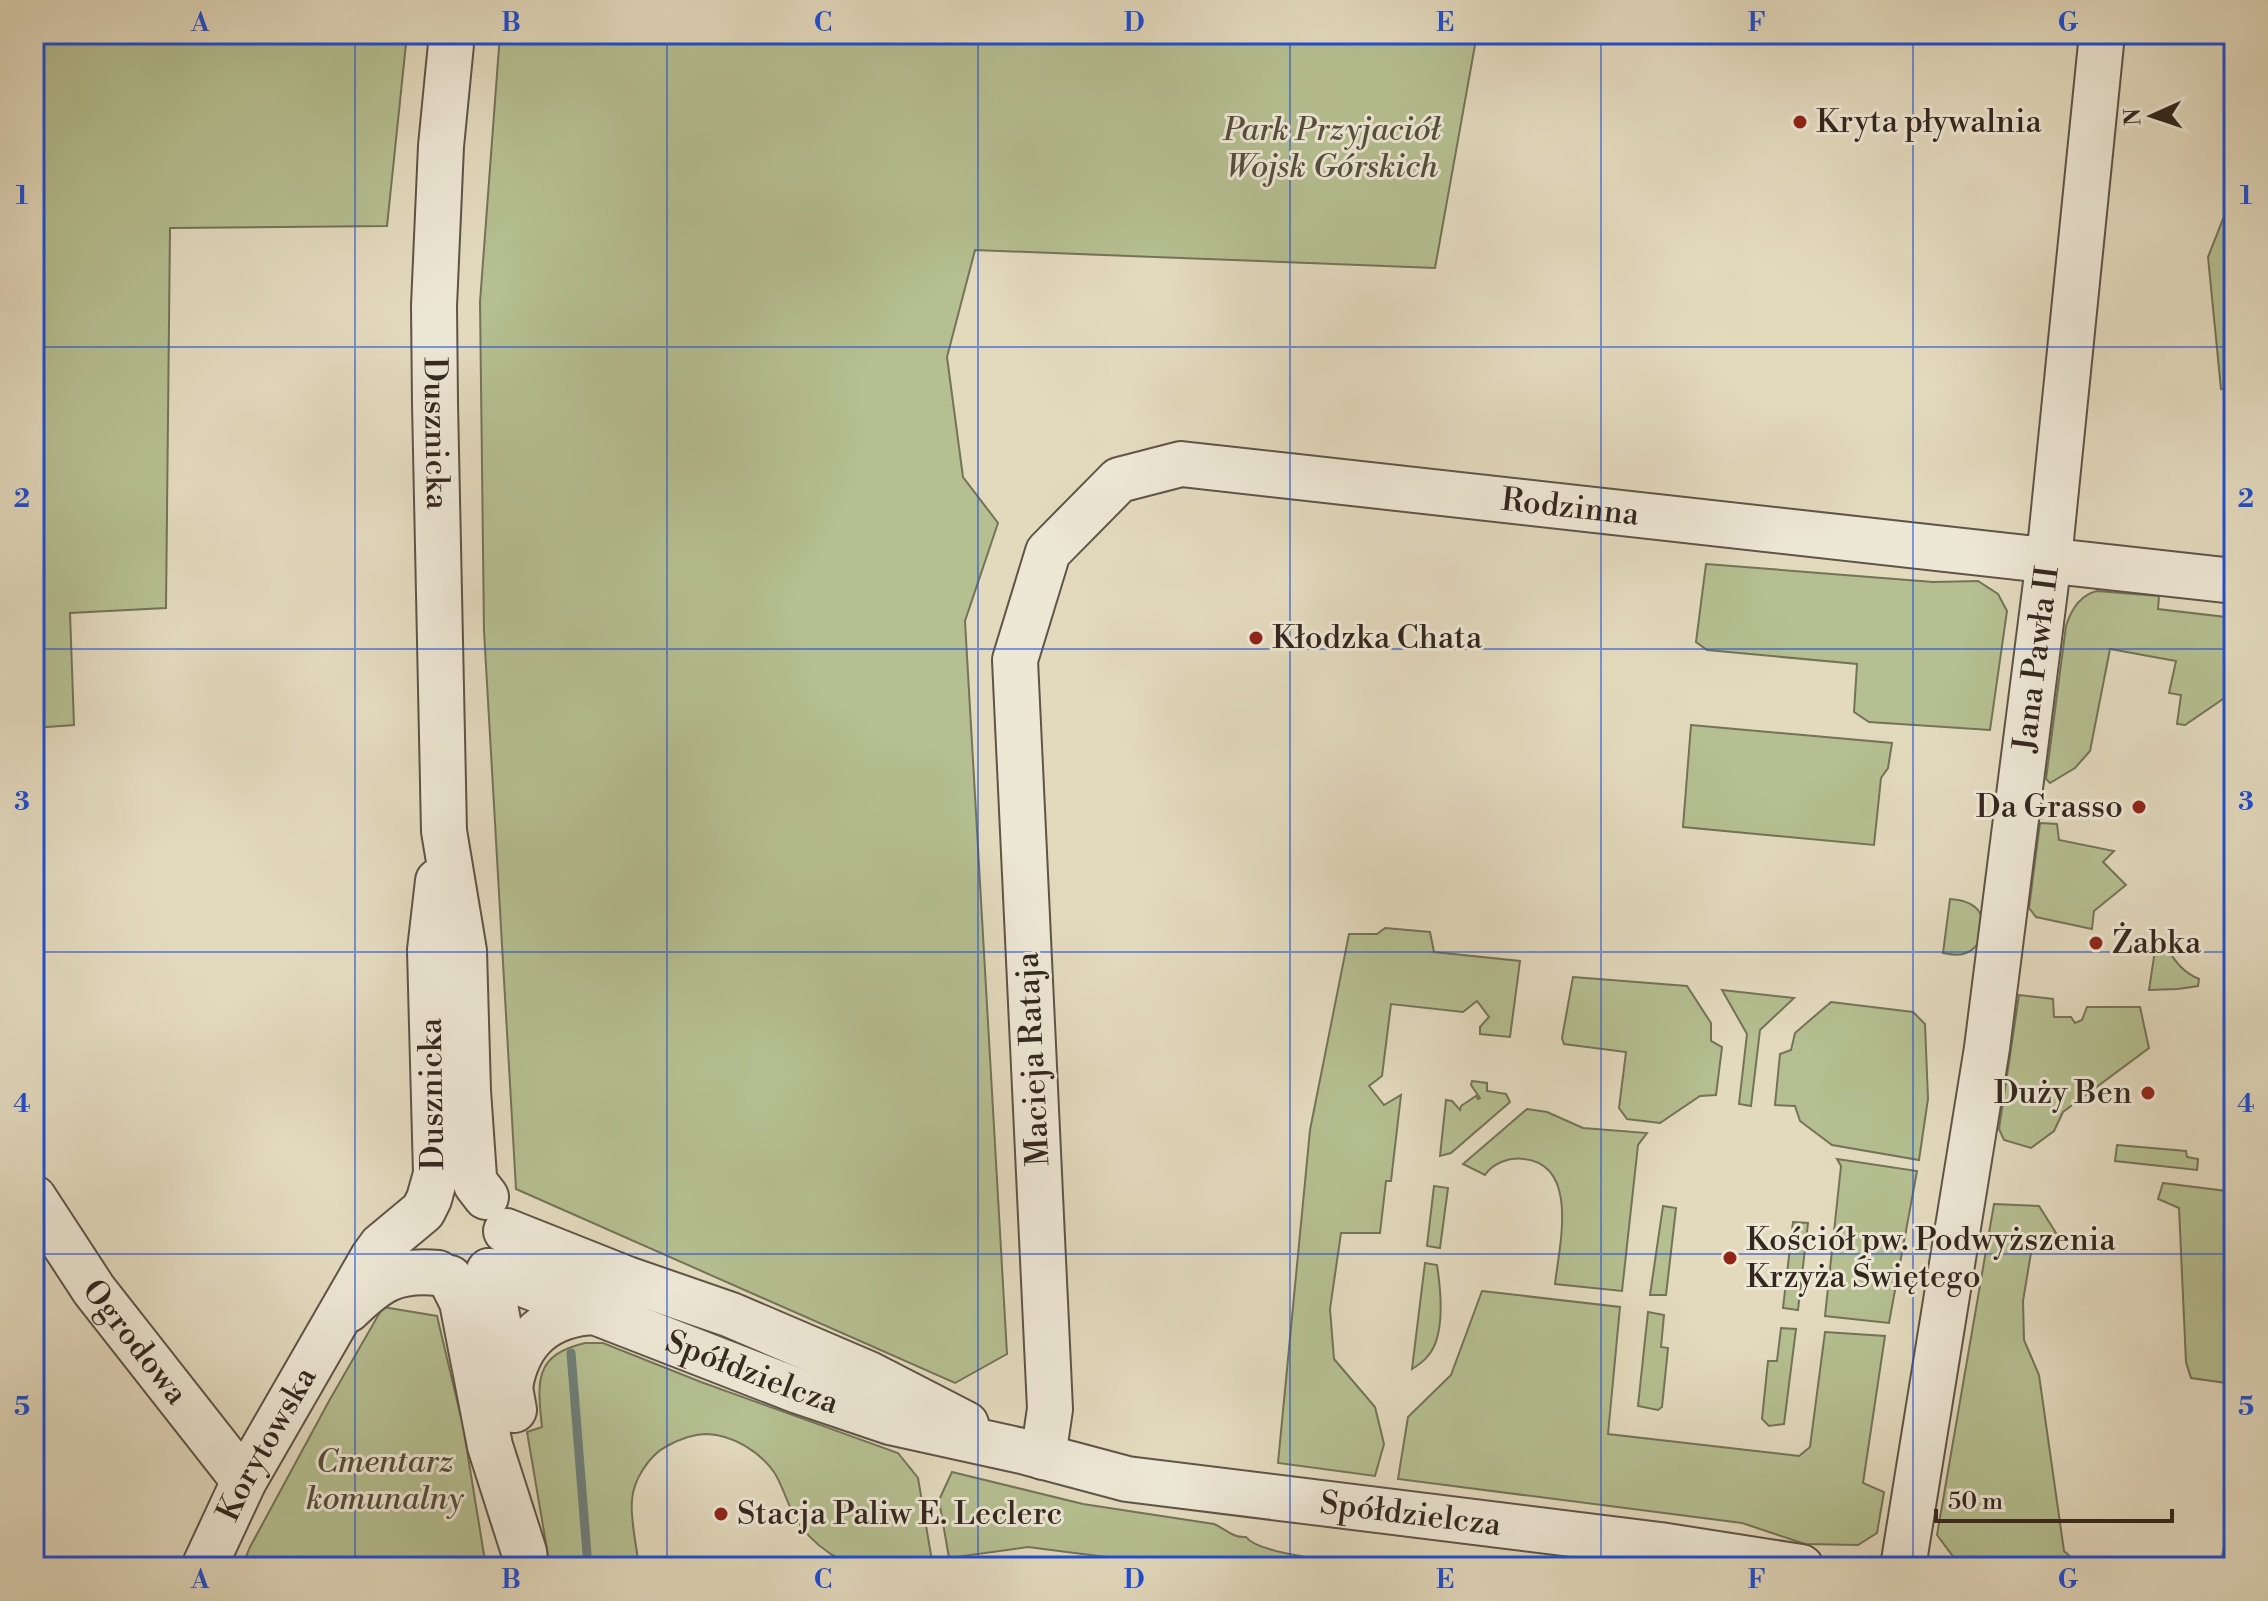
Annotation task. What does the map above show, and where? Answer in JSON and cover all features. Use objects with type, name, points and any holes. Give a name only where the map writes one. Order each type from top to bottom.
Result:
[{"type":"street","name":"Dusznicka","points":[[423,1211],[433,1187],[437,1162],[430,950],[444,831],[434,306],[441,146],[452,34]]},
{"type":"street","name":"Jana Pawła II","points":[[1903,1567],[1987,1048],[2049,559],[2102,34]]},
{"type":"street","name":"Rodzinna","points":[[1015,660],[1048,552],[1119,480],[1181,464],[2234,581]]},
{"type":"street","name":"Macieja Rataja","points":[[1015,660],[1050,1409],[1033,1454]]},
{"type":"street","name":"Dusznicka","points":[[444,831],[464,951],[474,1177],[496,1214]]},
{"type":"street","points":[[459,1189],[473,1191],[496,1214],[505,1247],[498,1260],[459,1274],[428,1264],[420,1252],[418,1224],[423,1211],[445,1193],[459,1189]]},
{"type":"street","name":"Ogrodowa","points":[[34,1198],[94,1290],[244,1481]]},
{"type":"street","name":"Korytowska","points":[[204,1567],[244,1481],[373,1257],[381,1246],[423,1211]]},
{"type":"street","name":"Spółdzielcza","points":[[496,1214],[627,1279],[731,1315],[855,1368],[1033,1454]]},
{"type":"street","name":"Korytowska","points":[[335,1323],[385,1279],[412,1272],[459,1274]]},
{"type":"street","name":"Spółdzielcza","points":[[459,1274],[595,1312],[798,1391],[890,1422],[1127,1479],[1657,1556],[1801,1567]]},
{"type":"street","points":[[459,1274],[510,1387],[520,1440],[525,1560]]},
{"type":"street","points":[[459,1274],[459,1292],[490,1446],[525,1560]]},
{"type":"street","points":[[510,1387],[519,1356],[538,1332],[565,1316],[595,1312]]},
{"type":"green space","points":[[34,34],[407,34],[387,226],[170,228],[166,608],[70,613],[74,725],[34,728]]},
{"type":"green space","name":"Park Przyjaciół Wojsk Górskich","points":[[500,34],[1477,34],[1435,268],[975,250],[947,357],[963,477],[998,523],[965,621],[1007,1354],[955,1383],[516,1189],[484,631],[480,302]]},
{"type":"green space","points":[[2232,196],[2234,392],[2221,389],[2208,257]]},
{"type":"green space","points":[[1706,564],[1933,582],[1978,581],[1998,594],[2007,611],[1990,730],[1869,722],[1854,712],[1857,664],[1707,650],[1696,642]]},
{"type":"green space","points":[[2097,591],[2159,596],[2158,609],[2234,618],[2234,684],[2223,699],[2185,725],[2177,724],[2181,695],[2169,693],[2176,661],[2110,649],[2090,751],[2075,768],[2050,783],[2046,779],[2066,626],[2077,604]]},
{"type":"green space","points":[[1691,725],[1892,743],[1888,768],[1881,778],[1874,845],[1683,827]]},
{"type":"green space","points":[[2040,823],[2057,824],[2059,840],[2114,851],[2103,862],[2126,885],[2094,911],[2092,929],[2036,917],[2029,908]]},
{"type":"green space","points":[[1950,899],[1972,905],[1983,920],[1980,941],[1976,947],[1960,955],[1943,953]]},
{"type":"green space","points":[[1385,928],[1430,932],[1434,952],[1520,961],[1510,1037],[1480,1034],[1480,1027],[1489,1017],[1477,1001],[1463,1012],[1391,1004],[1382,1076],[1369,1086],[1384,1105],[1401,1095],[1391,1181],[1386,1181],[1380,1233],[1341,1233],[1330,1309],[1334,1359],[1375,1407],[1384,1444],[1375,1476],[1278,1463],[1310,1130],[1349,934],[1377,934]]},
{"type":"green space","points":[[2167,947],[2180,966],[2199,979],[2198,986],[2149,990],[2155,950]]},
{"type":"green space","points":[[1573,977],[1687,986],[1711,1023],[1711,1041],[1722,1047],[1716,1095],[1700,1096],[1660,1123],[1627,1119],[1619,1108],[1626,1052],[1564,1044],[1562,1038]]},
{"type":"green space","points":[[1722,990],[1794,998],[1760,1030],[1751,1106],[1739,1104],[1747,1034]]},
{"type":"green space","points":[[2019,995],[2053,999],[2054,1017],[2071,1017],[2075,1023],[2082,1020],[2087,1007],[2140,1007],[2149,1048],[2063,1112],[2054,1131],[2031,1148],[2004,1140],[1999,1129]]},
{"type":"green space","points":[[1831,1002],[1913,1012],[1925,1024],[1928,1099],[1919,1160],[1832,1145],[1800,1121],[1795,1106],[1775,1105],[1780,1054],[1791,1050],[1795,1033]]},
{"type":"green space","points":[[1472,1081],[1487,1083],[1487,1091],[1506,1094],[1510,1102],[1451,1153],[1440,1156],[1446,1100],[1452,1101],[1460,1110],[1476,1096],[1480,1098],[1471,1085]]},
{"type":"green space","points":[[1527,1109],[1547,1112],[1583,1128],[1647,1133],[1638,1145],[1622,1291],[1555,1284],[1562,1210],[1553,1176],[1542,1165],[1513,1159],[1497,1164],[1485,1175],[1463,1164]]},
{"type":"green space","points":[[2117,1145],[2186,1151],[2187,1157],[2198,1159],[2197,1170],[2115,1161]]},
{"type":"green space","points":[[1837,1159],[1917,1171],[1889,1323],[1825,1316],[1841,1166]]},
{"type":"green space","points":[[2163,1183],[2234,1192],[2234,1384],[2191,1378],[2186,1362],[2179,1208],[2158,1199]]},
{"type":"green space","points":[[1434,1186],[1448,1188],[1440,1248],[1427,1246]]},
{"type":"green space","points":[[1994,1204],[2039,1206],[2056,1233],[2034,1235],[2023,1301],[2024,1340],[2039,1375],[2064,1551],[2082,1567],[1961,1567],[1937,1535]]},
{"type":"green space","points":[[1663,1206],[1676,1208],[1666,1295],[1650,1295]]},
{"type":"green space","points":[[1793,1222],[1808,1223],[1798,1310],[1783,1308]]},
{"type":"green space","points":[[1425,1263],[1437,1265],[1440,1326],[1433,1348],[1424,1361],[1412,1369]]},
{"type":"green space","points":[[1482,1291],[1620,1307],[1608,1434],[1799,1456],[1810,1447],[1825,1332],[1885,1336],[1863,1483],[1884,1492],[1877,1533],[1858,1545],[1805,1544],[1742,1523],[1398,1479],[1408,1417],[1451,1375]]},
{"type":"green space","name":"Cmentarz komunalny","points":[[383,1307],[437,1316],[463,1426],[486,1567],[242,1567],[329,1401]]},
{"type":"green space","points":[[1648,1312],[1664,1315],[1661,1347],[1668,1348],[1662,1407],[1658,1410],[1638,1406]]},
{"type":"green space","points":[[1781,1328],[1796,1329],[1784,1424],[1769,1426],[1762,1419],[1768,1361],[1777,1361]]},
{"type":"green space","points":[[585,1343],[603,1343],[898,1453],[918,1478],[932,1561],[875,1568],[853,1565],[837,1558],[814,1541],[801,1526],[774,1472],[761,1458],[736,1441],[707,1434],[686,1438],[660,1450],[639,1477],[632,1508],[639,1567],[550,1567],[527,1432],[542,1427],[539,1396],[542,1372],[556,1355]]},
{"type":"green space","points":[[952,1472],[1083,1504],[1214,1524],[1271,1550],[1393,1567],[1184,1567],[1028,1547],[949,1558],[939,1500]]},
{"type":"green space","points":[[2234,1495],[2234,1567],[2220,1567]]},
{"type":"waterway","points":[[571,1353],[588,1567]]},
{"type":"place","name":"Kryta pływalnia","points":[[1800,122]]},
{"type":"place","name":"Kłodzka Chata","points":[[1256,638]]},
{"type":"place","name":"Da Grasso","points":[[2139,807]]},
{"type":"place","name":"Żabka","points":[[2096,943]]},
{"type":"place","name":"Duży Ben","points":[[2148,1093]]},
{"type":"place","name":"Kościół pw. Podwyższenia Krzyża Świętego","points":[[1730,1258]]},
{"type":"place","name":"Stacja Paliw E. Leclerc","points":[[721,1514]]}]
